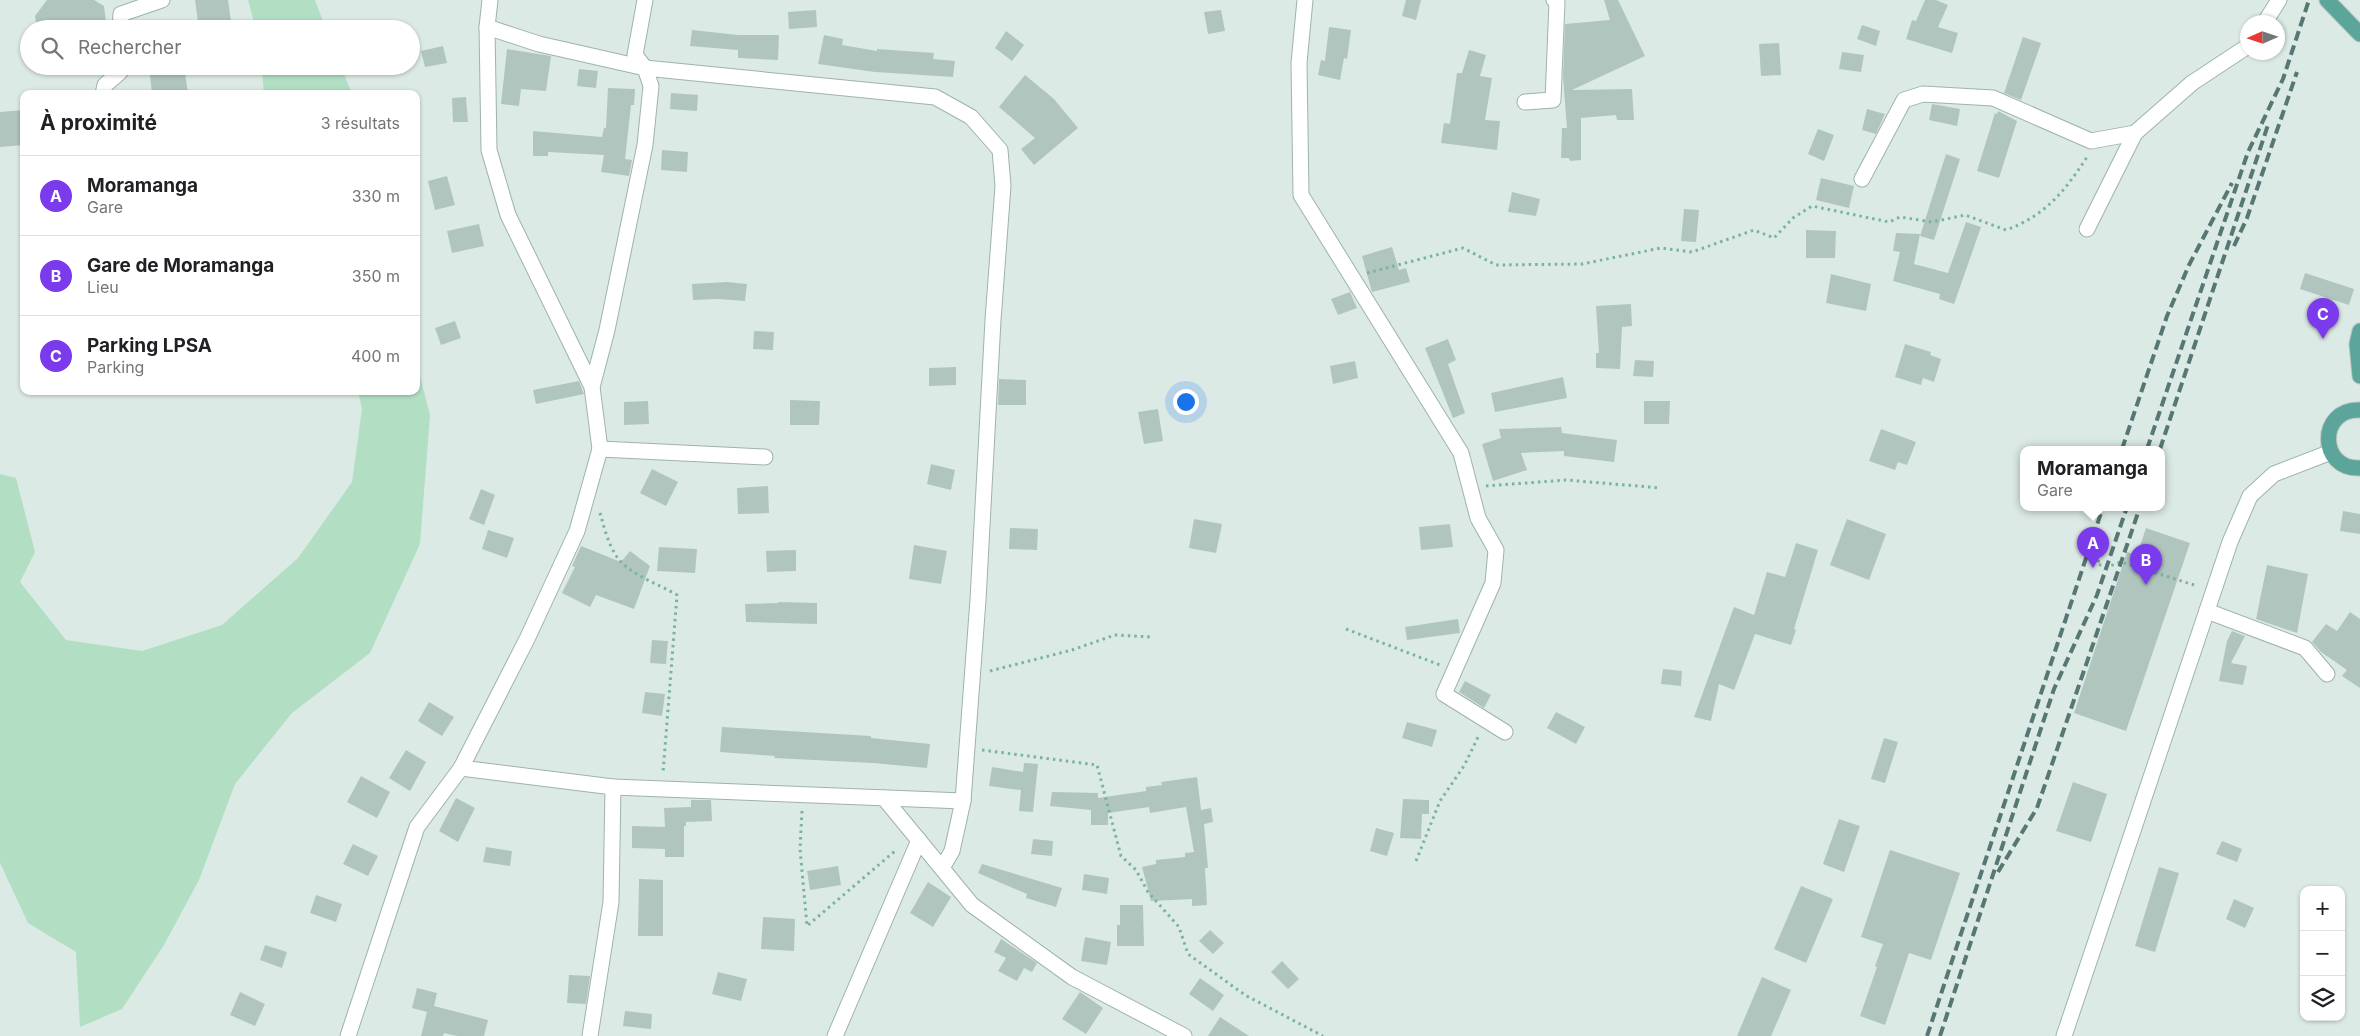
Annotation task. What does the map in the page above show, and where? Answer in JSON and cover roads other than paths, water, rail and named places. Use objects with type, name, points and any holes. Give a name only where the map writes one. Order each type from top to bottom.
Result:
[{"type":"main road","points":[[2326,0],[2360,34]]},
{"type":"main road","points":[[2360,332],[2357,344],[2360,376]]},
{"type":"main road","points":[[2360,410],[2345,412],[2332,424],[2328,433],[2331,452],[2344,465],[2360,468]]},
{"type":"street","points":[[119,14],[162,0]]},
{"type":"street","points":[[348,1036],[417,827],[461,768],[527,639],[577,531],[600,449],[592,387],[508,216],[491,159],[489,150],[487,26],[490,0]]},
{"type":"street","points":[[592,387],[607,330],[645,145],[651,86],[645,68],[635,56],[645,0]]},
{"type":"street","points":[[1305,0],[1298,63],[1301,195],[1350,277],[1461,453],[1478,518],[1496,550],[1493,583],[1444,694],[1505,732]]},
{"type":"street","points":[[1525,102],[1553,100],[1557,2],[1554,0]]},
{"type":"street","points":[[2269,15],[2278,0]]},
{"type":"street","points":[[487,26],[539,44],[645,68],[935,97],[971,117],[1000,150],[1003,186],[993,320],[978,600],[963,801],[952,851],[942,868]]},
{"type":"street","points":[[2087,229],[2134,133],[2192,83],[2240,51]]},
{"type":"street","points":[[104,90],[105,85],[117,75]]},
{"type":"street","points":[[1862,179],[1904,100],[1924,94],[1994,98],[2092,141],[2134,133]]},
{"type":"street","points":[[600,449],[765,456]]},
{"type":"street","points":[[2064,1036],[2230,542],[2250,496],[2274,474],[2331,452]]},
{"type":"street","points":[[2207,610],[2304,648],[2327,674]]},
{"type":"street","points":[[461,768],[613,787],[963,801]]},
{"type":"street","points":[[590,1036],[611,902],[613,787]]},
{"type":"street","points":[[884,798],[972,906],[1072,977],[1184,1036]]},
{"type":"street","points":[[835,1036],[916,837]]},
{"type":"railway","points":[[2148,446],[2248,152],[2283,79],[2309,0]]},
{"type":"railway","points":[[2234,246],[2247,218],[2297,72]]},
{"type":"railway","points":[[2161,446],[2269,122]]},
{"type":"railway","points":[[2123,446],[2167,316],[2189,265],[2232,183]]},
{"type":"railway","points":[[1927,1036],[2102,511]]},
{"type":"railway","points":[[1940,1036],[2054,689],[2097,595],[2126,511]]},
{"type":"railway","points":[[1998,872],[2037,808],[2139,511]]},
{"type":"place","name":"Parking LPSA","points":[[2323,339]]},
{"type":"place","name":"Moramanga","points":[[2093,568]]},
{"type":"place","name":"Gare de Moramanga","points":[[2146,585]]}]
